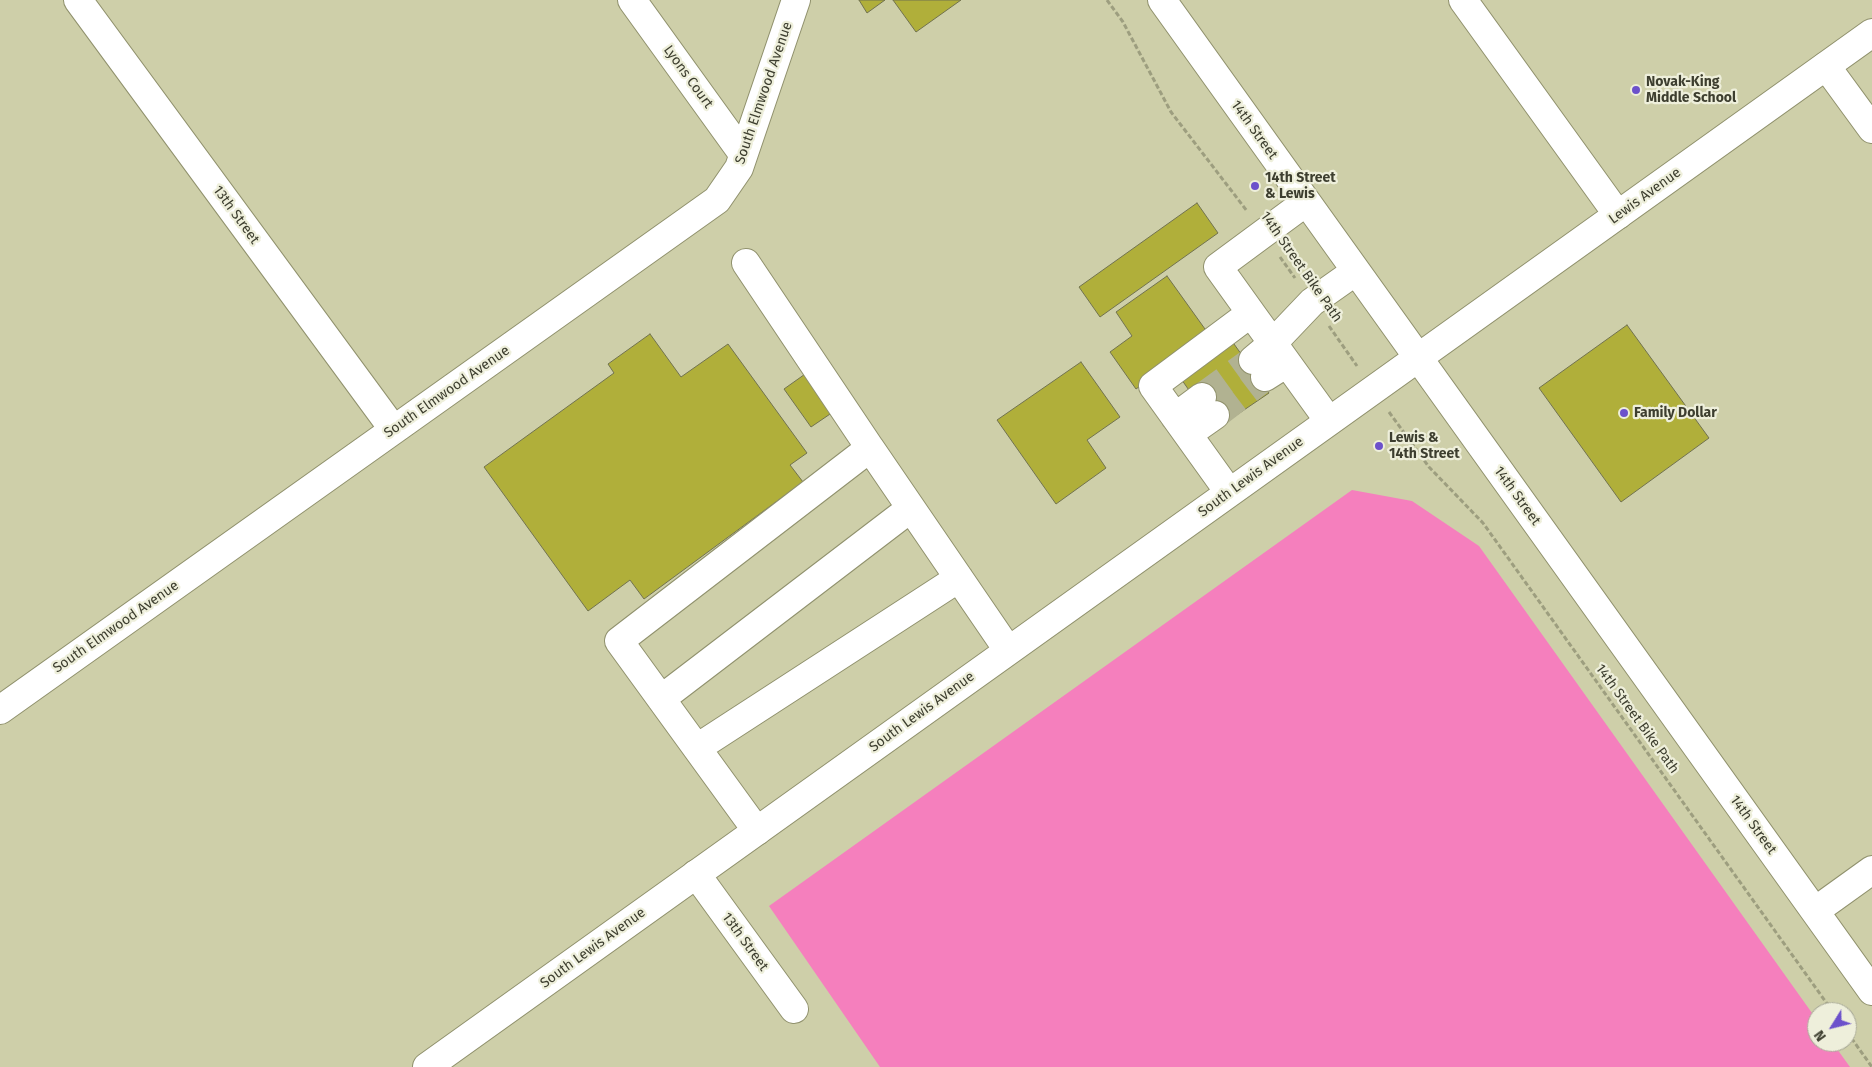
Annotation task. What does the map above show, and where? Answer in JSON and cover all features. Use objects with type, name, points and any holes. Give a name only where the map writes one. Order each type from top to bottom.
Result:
[{"type":"street","name":"13th Street","points":[[78,0],[394,430]]},
{"type":"street","name":"Lyons Court","points":[[632,0],[743,154]]},
{"type":"street","name":"South Elmwood Avenue","points":[[0,710],[717,200],[739,168],[796,0]]},
{"type":"street","name":"14th Street","points":[[1162,0],[1872,991]]},
{"type":"street","points":[[1464,0],[1618,215]]},
{"type":"street","name":"Lewis Avenue","points":[[1417,357],[1872,33]]},
{"type":"street","points":[[1826,66],[1872,129]]},
{"type":"street","points":[[1306,202],[1218,266],[1250,313],[1269,361],[1330,421]]},
{"type":"street","points":[[746,263],[1008,650]]},
{"type":"street","points":[[1269,361],[1312,302],[1356,271]]},
{"type":"street","points":[[1230,492],[1154,386],[1250,313]]},
{"type":"street","name":"South Lewis Avenue","points":[[426,1067],[1417,357]]},
{"type":"street","points":[[1182,425],[1208,406]]},
{"type":"street","points":[[757,830],[619,641],[870,448]]},
{"type":"street","points":[[661,699],[911,508]]},
{"type":"street","points":[[697,748],[959,578]]},
{"type":"street","points":[[1814,911],[1872,870]]},
{"type":"street","name":"13th Street","points":[[696,874],[794,1009]]},
{"type":"path","name":"14th Street Bike Path","points":[[1107,0],[1123,22],[1171,112],[1263,233],[1344,348]]},
{"type":"path","name":"14th Street Bike Path","points":[[1413,447],[1483,523],[1826,1002]]},
{"type":"path","points":[[1857,1046],[1872,1066]]},
{"type":"shaded area","points":[[1352,490],[1412,501],[1479,546],[1807,1006],[1807,1052],[1839,1052],[1850,1067],[880,1067],[769,906]]},
{"type":"building","points":[[859,0],[885,0],[867,13]]},
{"type":"building","points":[[893,0],[961,0],[916,32]]},
{"type":"building","points":[[1197,203],[1218,233],[1100,317],[1079,287]]},
{"type":"building","points":[[1167,276],[1210,336],[1136,389],[1110,352],[1132,336],[1116,312]]},
{"type":"building","name":"Family Dollar","points":[[1627,325],[1709,438],[1621,502],[1539,388]]},
{"type":"building","points":[[650,334],[681,377],[728,344],[807,453],[790,465],[803,482],[644,599],[630,580],[588,611],[484,467],[614,373],[608,364]]},
{"type":"building","points":[[1229,337],[1269,393],[1216,429],[1177,373]]},
{"type":"building","points":[[1081,362],[1120,417],[1087,440],[1106,468],[1056,504],[997,420]]},
{"type":"building","points":[[808,372],[836,410],[811,427],[784,389]]},
{"type":"tunnel","points":[[1202,397],[1253,360]]},
{"type":"tunnel","points":[[1215,415],[1265,377]]},
{"type":"place","name":"Novak-King Middle School","points":[[1636,90]]},
{"type":"place","name":"14th Street & Lewis","points":[[1255,186]]},
{"type":"place","name":"Family Dollar","points":[[1624,413]]},
{"type":"place","name":"Lewis & 14th Street","points":[[1379,446]]}]
